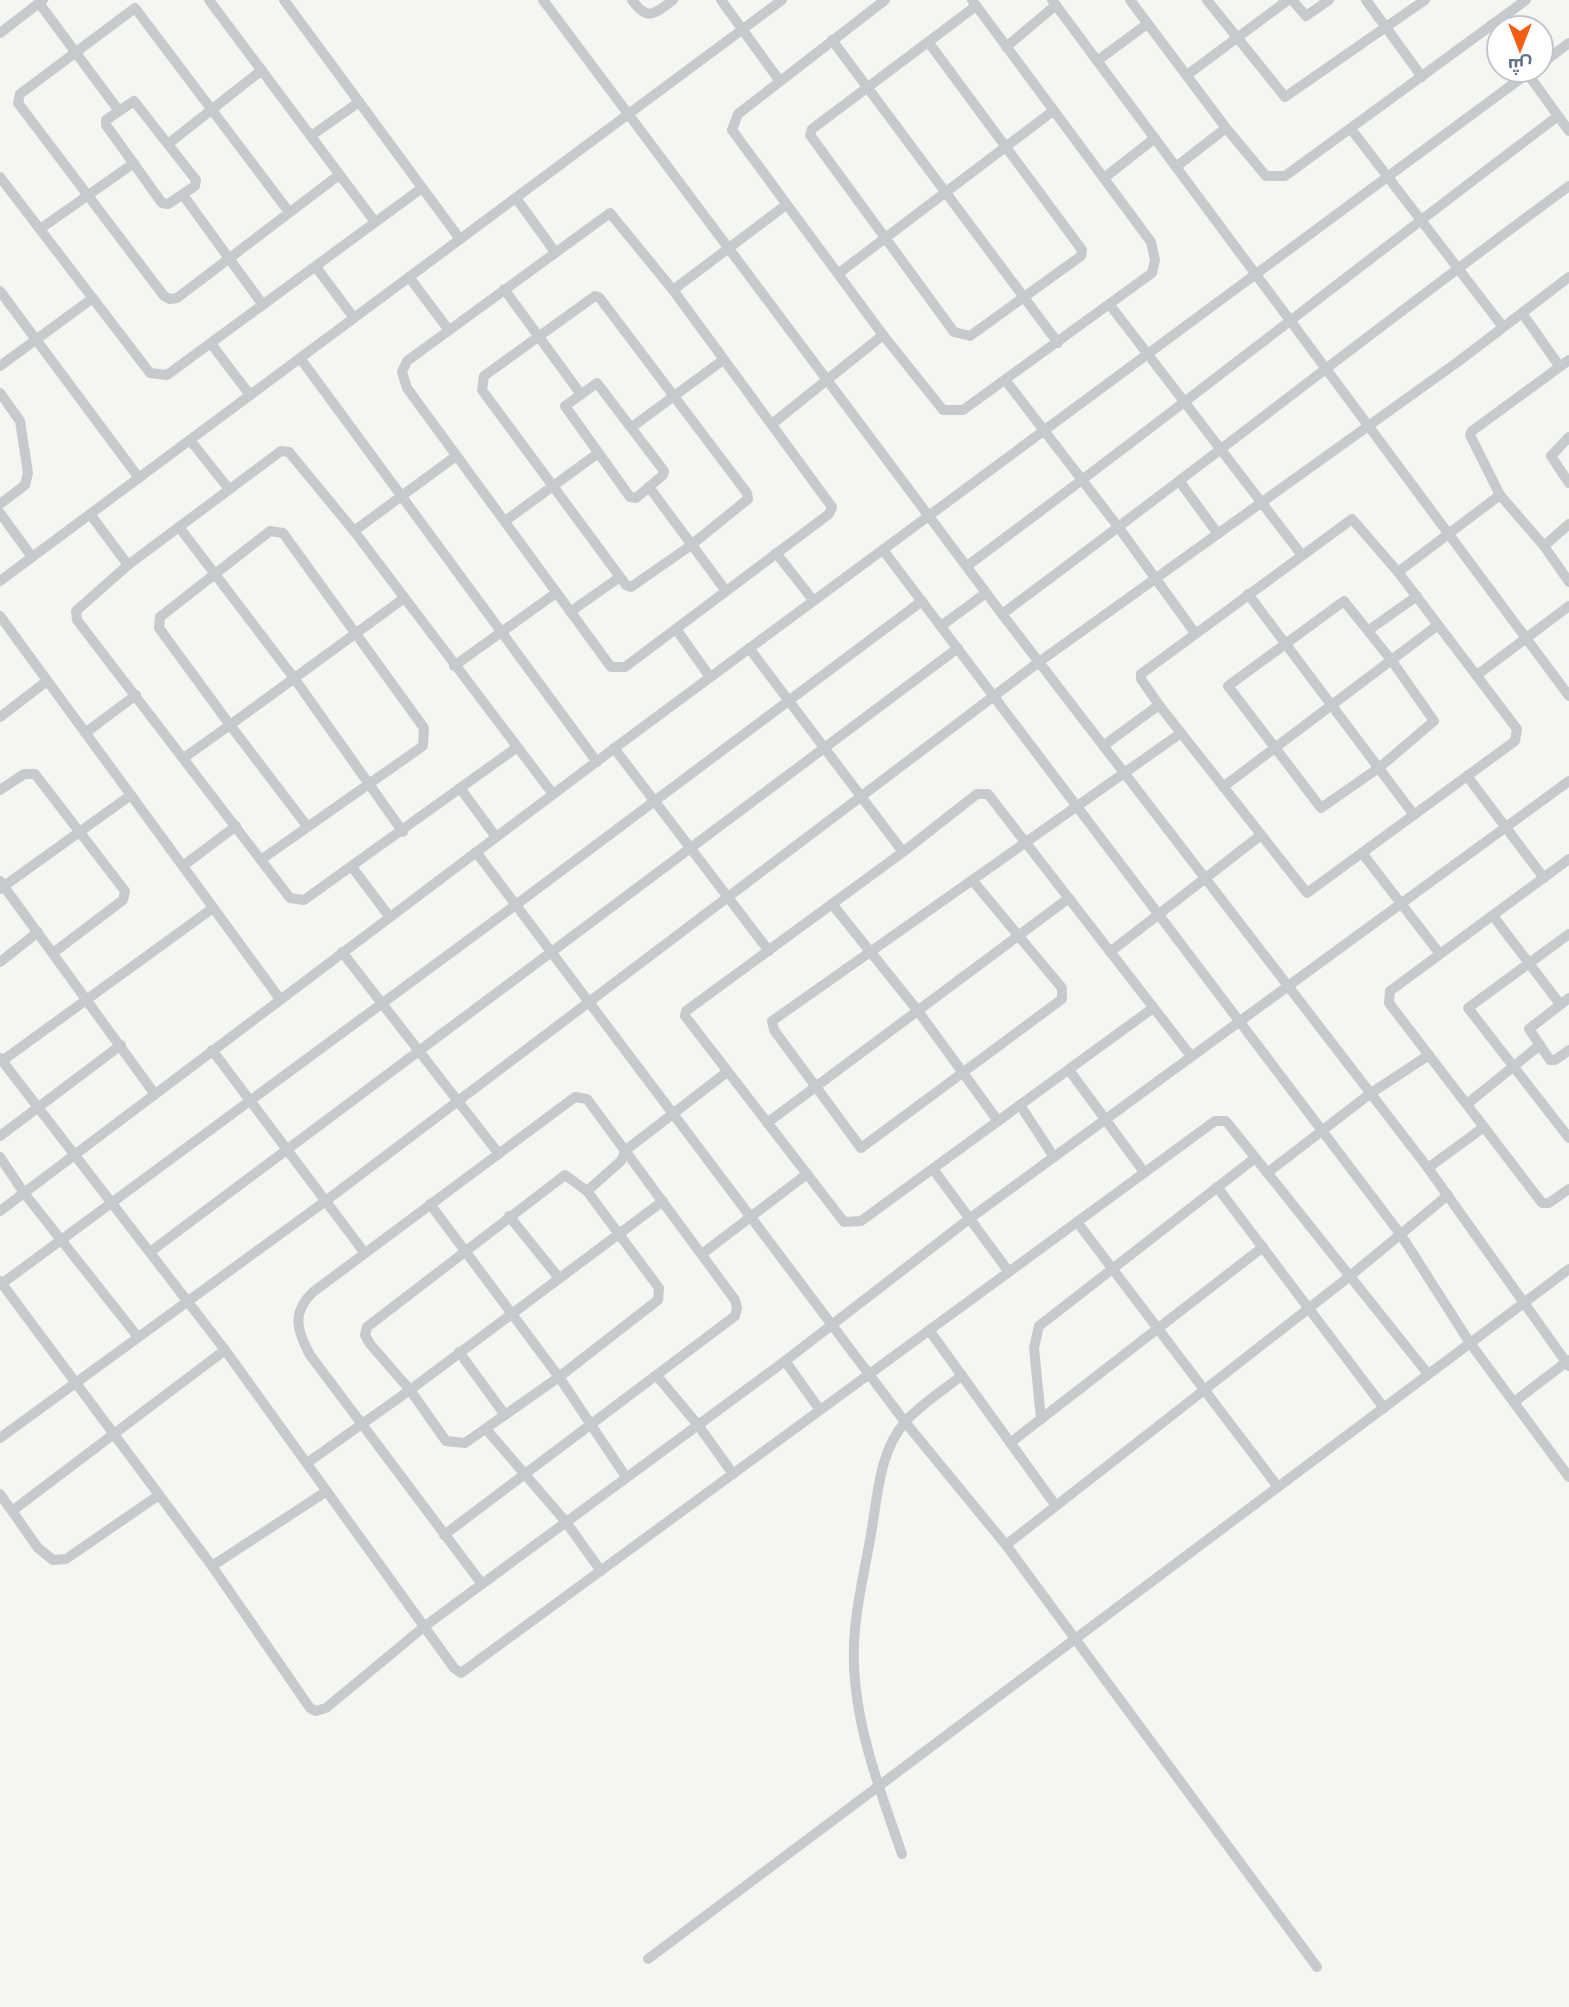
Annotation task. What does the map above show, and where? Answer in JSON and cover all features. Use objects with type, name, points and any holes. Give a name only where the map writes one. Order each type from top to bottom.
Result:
[{"type":"street","points":[[284,0],[460,239]]},
{"type":"street","points":[[543,0],[986,593],[1428,1168],[1568,1363],[1514,1402]]},
{"type":"street","points":[[632,0],[641,12],[648,14],[655,13],[673,0]]},
{"type":"street","points":[[721,0],[779,80]]},
{"type":"street","points":[[0,581],[782,0]]},
{"type":"street","points":[[884,0],[738,114],[732,130],[883,335],[943,410],[963,410],[1006,382],[1152,274],[1155,260],[1151,242],[974,3],[929,43],[813,129],[810,135],[954,331],[962,336],[970,335],[1082,256],[1082,250],[929,43]]},
{"type":"street","points":[[1130,0],[1226,128],[1266,176],[1274,178],[1285,176],[1485,30]]},
{"type":"street","points":[[1207,0],[1285,97],[1425,0]]},
{"type":"street","points":[[1188,75],[1290,0],[1306,16],[1329,0]]},
{"type":"street","points":[[1366,0],[1422,77]]},
{"type":"street","points":[[1506,14],[1525,0]]},
{"type":"street","points":[[0,33],[41,1],[119,111]]},
{"type":"street","points":[[213,1],[375,222]]},
{"type":"street","points":[[1006,47],[1054,3],[1257,273],[1447,534],[1526,638],[1565,682],[1569,696]]},
{"type":"street","points":[[289,212],[135,8],[74,50],[20,94],[18,100],[88,196],[164,296],[170,299],[230,258],[339,175]]},
{"type":"street","points":[[1097,61],[1147,24]]},
{"type":"street","points":[[832,40],[1058,343]]},
{"type":"street","points":[[168,144],[261,70]]},
{"type":"street","points":[[0,1211],[614,748],[929,517],[1145,353],[1389,177],[1511,84]]},
{"type":"street","points":[[1537,84],[1569,131]]},
{"type":"street","points":[[137,102],[196,180],[195,186],[168,204],[162,203],[106,125],[106,120],[119,111],[137,102]]},
{"type":"street","points":[[311,136],[359,102]]},
{"type":"street","points":[[839,273],[1053,111]]},
{"type":"street","points":[[967,566],[1185,404],[1290,319],[1558,116]]},
{"type":"street","points":[[1177,166],[1226,128]]},
{"type":"street","points":[[1351,129],[1503,327]]},
{"type":"street","points":[[1104,178],[1155,138]]},
{"type":"street","points":[[40,229],[134,163]]},
{"type":"street","points":[[0,177],[150,373],[167,376],[422,188]]},
{"type":"street","points":[[1002,614],[1222,451],[1324,367],[1569,186]]},
{"type":"street","points":[[183,195],[263,304]]},
{"type":"street","points":[[516,198],[555,252]]},
{"type":"street","points":[[673,290],[786,205]]},
{"type":"street","points":[[610,213],[673,290],[832,507],[829,514],[676,629],[617,669],[611,667],[456,456],[407,388],[402,372],[407,360],[504,289],[610,213]]},
{"type":"street","points":[[316,267],[355,318]]},
{"type":"street","points":[[409,277],[448,329]]},
{"type":"street","points":[[0,1438],[327,1200],[457,1099],[1039,662],[1569,277]]},
{"type":"street","points":[[504,289],[580,393]]},
{"type":"street","points":[[0,291],[139,478]]},
{"type":"street","points":[[590,297],[599,297],[675,394],[747,492],[748,499],[635,586],[626,585],[482,390],[484,376],[590,297]]},
{"type":"street","points":[[0,366],[93,298]]},
{"type":"street","points":[[1110,304],[1301,554]]},
{"type":"street","points":[[1522,313],[1564,363],[1472,430],[1471,440],[1500,495],[1544,546],[1569,582]]},
{"type":"street","points":[[772,424],[883,335]]},
{"type":"street","points":[[212,345],[250,395]]},
{"type":"street","points":[[300,358],[597,762]]},
{"type":"street","points":[[632,427],[723,360]]},
{"type":"street","points":[[1006,382],[1157,578],[1195,633]]},
{"type":"street","points":[[597,383],[601,384],[664,471],[663,475],[636,498],[630,498],[565,406],[580,393],[597,383]]},
{"type":"street","points":[[0,393],[20,421],[28,473],[25,485],[0,504]]},
{"type":"street","points":[[1569,437],[1552,453],[1551,459],[1569,484]]},
{"type":"street","points":[[190,440],[229,489]]},
{"type":"street","points":[[516,748],[403,832],[304,900],[296,901],[290,898],[185,757],[77,620],[76,611],[128,565],[229,489],[281,451],[289,452],[354,531],[516,748],[554,794]]},
{"type":"street","points":[[505,521],[597,454]]},
{"type":"street","points":[[354,531],[456,456]]},
{"type":"street","points":[[1180,482],[1218,534]]},
{"type":"street","points":[[649,487],[690,546],[726,591]]},
{"type":"street","points":[[1398,572],[1500,495]]},
{"type":"street","points":[[0,513],[32,557]]},
{"type":"street","points":[[90,514],[128,565]]},
{"type":"street","points":[[1352,519],[1417,596],[1517,729],[1515,741],[1307,893],[1141,679],[1141,674],[1301,554],[1352,519]]},
{"type":"street","points":[[1544,546],[1569,524]]},
{"type":"street","points":[[179,527],[294,678],[403,832]]},
{"type":"street","points":[[262,859],[423,746],[425,737],[424,729],[357,633],[284,533],[277,530],[270,531],[158,622],[159,628],[307,826]]},
{"type":"street","points":[[883,550],[1401,1235],[1470,1343],[1569,1477]]},
{"type":"street","points":[[776,553],[813,600]]},
{"type":"street","points":[[570,612],[620,577]]},
{"type":"street","points":[[454,666],[556,593]]},
{"type":"street","points":[[941,626],[986,593]]},
{"type":"street","points":[[1248,594],[1414,814]]},
{"type":"street","points":[[1369,631],[1417,596]]},
{"type":"street","points":[[185,757],[403,599]]},
{"type":"street","points":[[922,601],[250,1102],[1,1283],[212,1566],[310,1708],[317,1711],[326,1709],[425,1626],[785,1361],[969,1219],[1569,780]]},
{"type":"street","points":[[1341,602],[1347,602],[1434,722],[1380,766],[1321,808],[1228,687],[1286,642],[1341,602]]},
{"type":"street","points":[[1478,675],[1569,606]]},
{"type":"street","points":[[0,616],[280,999]]},
{"type":"street","points":[[1223,787],[1438,625]]},
{"type":"street","points":[[676,629],[710,677]]},
{"type":"street","points":[[749,648],[903,852]]},
{"type":"street","points":[[149,1252],[958,648]]},
{"type":"street","points":[[0,717],[47,681]]},
{"type":"street","points":[[85,733],[136,695]]},
{"type":"street","points":[[1103,746],[1159,705]]},
{"type":"street","points":[[973,881],[1062,988],[1062,999],[861,1148],[774,1030],[772,1021],[1181,733]]},
{"type":"street","points":[[614,748],[769,951]]},
{"type":"street","points":[[0,790],[24,774],[35,774],[126,894],[123,900],[53,953]]},
{"type":"street","points":[[1467,776],[1544,878]]},
{"type":"street","points":[[460,788],[496,837]]},
{"type":"street","points":[[1153,1008],[861,1221],[853,1223],[844,1222],[686,1020],[686,1011],[903,852],[977,794],[993,798],[1191,1056]]},
{"type":"street","points":[[131,795],[1,886],[38,932],[154,1093]]},
{"type":"street","points":[[183,866],[236,826]]},
{"type":"street","points":[[1110,952],[1261,835]]},
{"type":"street","points":[[476,852],[552,949],[905,1422],[1006,1545],[1317,1967]]},
{"type":"street","points":[[1362,853],[1440,954]]},
{"type":"street","points":[[1569,859],[1390,991],[1388,997],[1542,1203],[1549,1203],[1569,1189]]},
{"type":"street","points":[[352,867],[389,916]]},
{"type":"street","points":[[767,1123],[1069,898]]},
{"type":"street","points":[[832,904],[918,1011],[998,1121]]},
{"type":"street","points":[[213,908],[1,1059],[225,1350],[454,1668],[461,1673],[1144,1172],[1220,1120],[1226,1121],[1428,1374]]},
{"type":"street","points":[[1493,916],[1528,963],[1565,1001],[1530,1027],[1540,1045],[1552,1060],[1569,1050]]},
{"type":"street","points":[[0,962],[38,932]]},
{"type":"street","points":[[1569,934],[1468,1009],[1569,1138]]},
{"type":"street","points":[[342,952],[499,1154]]},
{"type":"street","points":[[0,1136],[121,1045]]},
{"type":"street","points":[[1467,1104],[1540,1045]]},
{"type":"street","points":[[212,1050],[364,1252]]},
{"type":"street","points":[[1267,1173],[1371,1093],[1429,1055]]},
{"type":"street","points":[[1069,1070],[1144,1172]]},
{"type":"street","points":[[586,1191],[621,1160],[626,1150],[727,1072]]},
{"type":"street","points":[[444,1535],[735,1316],[735,1300],[626,1150],[587,1099],[581,1096],[575,1097],[364,1252],[307,1297],[296,1319],[297,1328],[310,1354],[444,1535],[482,1584]]},
{"type":"street","points":[[1020,1105],[1054,1157]]},
{"type":"street","points":[[1559,1126],[1569,1120]]},
{"type":"street","points":[[1428,1168],[1484,1127]]},
{"type":"street","points":[[0,1157],[23,1193],[138,1337]]},
{"type":"street","points":[[1041,1419],[1034,1348],[1038,1326],[1255,1158]]},
{"type":"street","points":[[933,1169],[1009,1272]]},
{"type":"street","points":[[702,1254],[807,1174]]},
{"type":"street","points":[[565,1175],[586,1191],[659,1287],[658,1300],[559,1377],[465,1443],[446,1441],[410,1390],[370,1344],[365,1335],[367,1327],[565,1175]]},
{"type":"street","points":[[1217,1187],[1384,1408]]},
{"type":"street","points":[[1006,1545],[1350,1276],[1448,1195]]},
{"type":"street","points":[[307,1463],[410,1390],[663,1201]]},
{"type":"street","points":[[430,1204],[559,1377],[626,1476]]},
{"type":"street","points":[[509,1216],[559,1278]]},
{"type":"street","points":[[1076,1222],[1278,1487]]},
{"type":"street","points":[[1010,1443],[1263,1247]]},
{"type":"street","points":[[648,1959],[1569,1269]]},
{"type":"street","points":[[929,1330],[1056,1506]]},
{"type":"street","points":[[12,1511],[225,1350]]},
{"type":"street","points":[[459,1352],[505,1415]]},
{"type":"street","points":[[785,1361],[820,1410]]},
{"type":"street","points":[[902,1854],[879,1786],[859,1709],[854,1663],[860,1595],[883,1468],[891,1443],[905,1422],[962,1375]]},
{"type":"street","points":[[657,1376],[698,1425],[733,1474]]},
{"type":"street","points":[[486,1429],[566,1522],[601,1571]]},
{"type":"street","points":[[212,1566],[327,1491]]},
{"type":"street","points":[[0,1494],[46,1557],[59,1560],[66,1559],[159,1495]]}]
